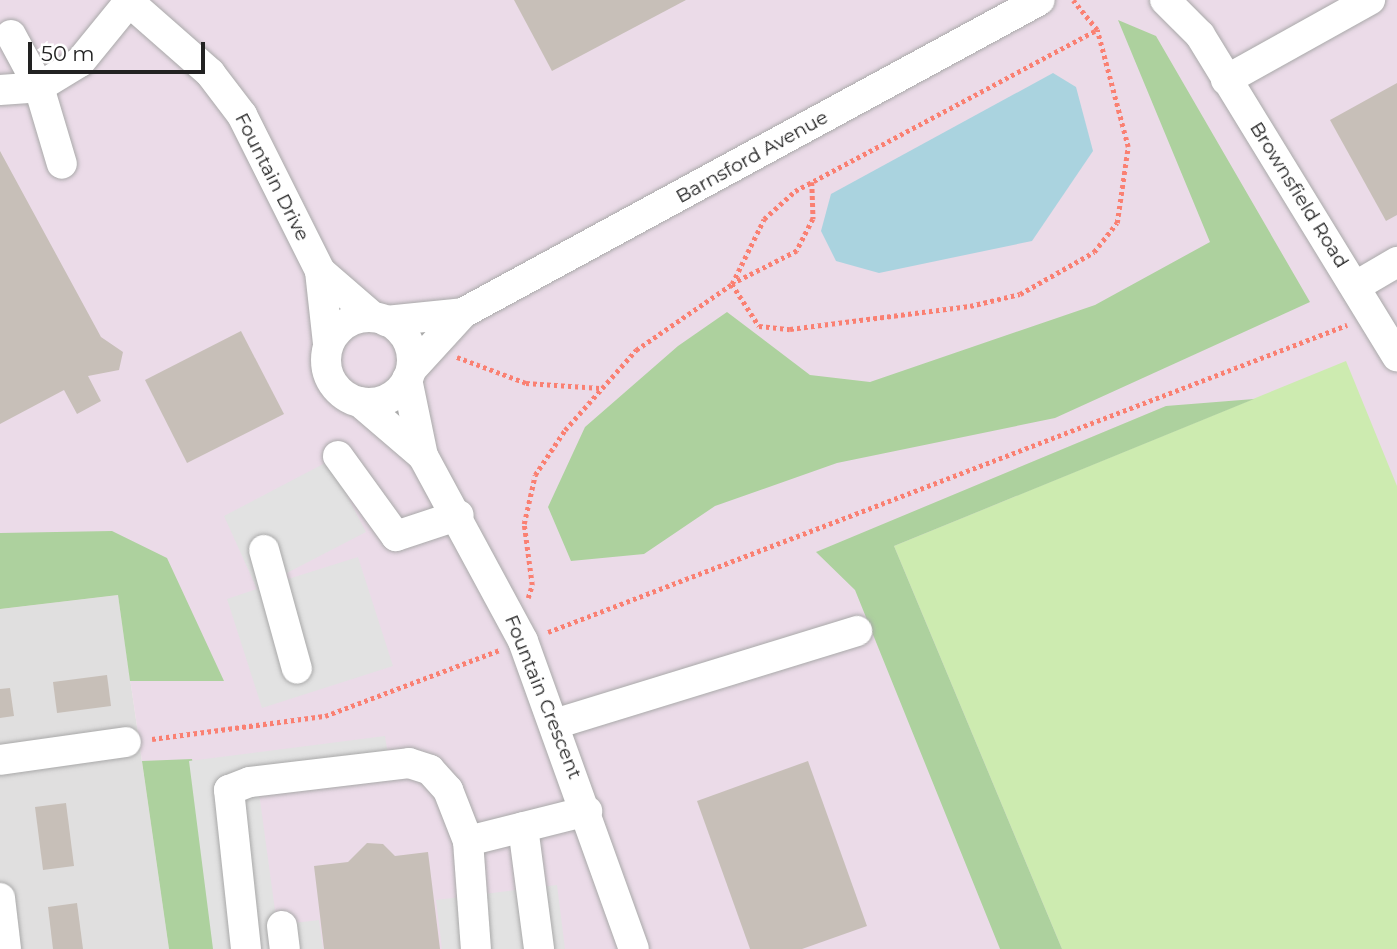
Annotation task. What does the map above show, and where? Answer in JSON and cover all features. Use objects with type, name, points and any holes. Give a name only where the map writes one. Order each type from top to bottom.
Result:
[{"type":"street","name":"Barnsford Avenue","points":[[409,375],[463,313],[1040,0]]},
{"type":"street","name":"Brownsfield Road","points":[[1165,0],[1200,34],[1397,357]]},
{"type":"street","name":"Brownsfield Road","points":[[1193,0],[1200,34]]},
{"type":"street","points":[[1226,80],[1370,0]]},
{"type":"street","points":[[0,90],[39,87],[80,62],[128,1]]},
{"type":"street","name":"Fountain Drive","points":[[128,1],[209,73],[242,114],[320,271],[328,344]]},
{"type":"street","points":[[11,35],[39,87],[62,164]]},
{"type":"street","points":[[1356,286],[1397,262]]},
{"type":"street","name":"Fountain Drive","points":[[320,271],[379,319]]},
{"type":"street","name":"Barnsford Avenue","points":[[379,319],[463,313]]},
{"type":"street","points":[[379,319],[409,346],[409,375],[388,398],[360,402],[340,392],[327,374],[328,344],[346,323],[379,319]]},
{"type":"street","name":"Fountain Crescent","points":[[409,375],[423,456]]},
{"type":"street","name":"Fountain Crescent","points":[[360,402],[423,456],[459,515],[510,615],[558,723],[634,949]]},
{"type":"street","points":[[338,456],[396,536],[459,515]]},
{"type":"street","points":[[264,550],[297,668]]},
{"type":"street","points":[[558,723],[857,631]]},
{"type":"street","points":[[0,760],[126,742]]},
{"type":"street","points":[[246,949],[229,790],[250,782],[409,763],[430,770],[448,790],[468,841],[476,949]]},
{"type":"street","points":[[468,841],[587,811]]},
{"type":"street","points":[[523,827],[539,949]]},
{"type":"street","points":[[0,898],[6,949]]},
{"type":"path","points":[[732,284],[759,326],[790,329],[970,306],[1020,294],[1094,252],[1117,223],[1128,147],[1097,30],[1073,0]]},
{"type":"path","points":[[732,284],[764,219],[812,182],[1097,30]]},
{"type":"path","points":[[510,615],[526,604],[532,585],[524,524],[535,475],[601,388],[665,326],[732,284],[797,251],[813,219],[812,182]]},
{"type":"path","points":[[126,742],[326,716],[1373,315]]},
{"type":"path","points":[[440,339],[449,352],[496,375],[601,388]]},
{"type":"shaded area","points":[[0,0],[1397,0],[1397,949],[169,949],[118,595],[0,609]]},
{"type":"shaded area","points":[[329,461],[366,532],[283,575],[285,580],[358,557],[393,666],[262,708],[227,599],[257,589],[224,516]]},
{"type":"shaded area","points":[[118,595],[169,949],[0,949],[0,609]]},
{"type":"shaded area","points":[[385,736],[389,761],[257,778],[277,925],[319,920],[323,949],[213,949],[189,761]]},
{"type":"shaded area","points":[[557,885],[565,949],[442,949],[436,900]]},
{"type":"green space","points":[[1118,20],[1156,36],[1310,302],[1055,418],[837,463],[715,506],[644,554],[571,561],[548,507],[585,427],[678,346],[727,312],[810,375],[870,382],[1095,305],[1210,242]]},
{"type":"green space","points":[[1346,361],[1397,486],[1397,949],[1062,949],[894,546]]},
{"type":"green space","points":[[1254,399],[894,546],[1062,949],[1000,949],[855,590],[816,552],[1166,406]]},
{"type":"green space","points":[[112,531],[167,558],[224,681],[130,681],[118,595],[0,609],[0,533]]},
{"type":"green space","points":[[192,759],[226,949],[169,949],[142,761]]},
{"type":"water","points":[[1053,73],[1076,87],[1093,151],[1032,241],[879,273],[836,261],[821,231],[831,194]]},
{"type":"building","points":[[514,0],[686,0],[552,71]]},
{"type":"building","points":[[1397,83],[1397,215],[1386,221],[1330,120]]},
{"type":"building","points":[[0,151],[101,337],[123,352],[119,370],[88,376],[101,401],[77,414],[64,390],[0,424]]},
{"type":"building","points":[[241,331],[284,414],[187,463],[145,380]]},
{"type":"building","points":[[107,675],[111,706],[57,713],[53,682]]},
{"type":"building","points":[[10,688],[14,716],[0,718],[0,689]]},
{"type":"building","points":[[808,761],[867,926],[802,949],[750,949],[697,801]]},
{"type":"building","points":[[66,803],[74,866],[43,870],[35,807]]},
{"type":"building","points":[[367,843],[383,844],[395,856],[428,852],[440,949],[324,949],[314,866],[348,862]]},
{"type":"building","points":[[77,903],[83,949],[53,949],[48,907]]}]
